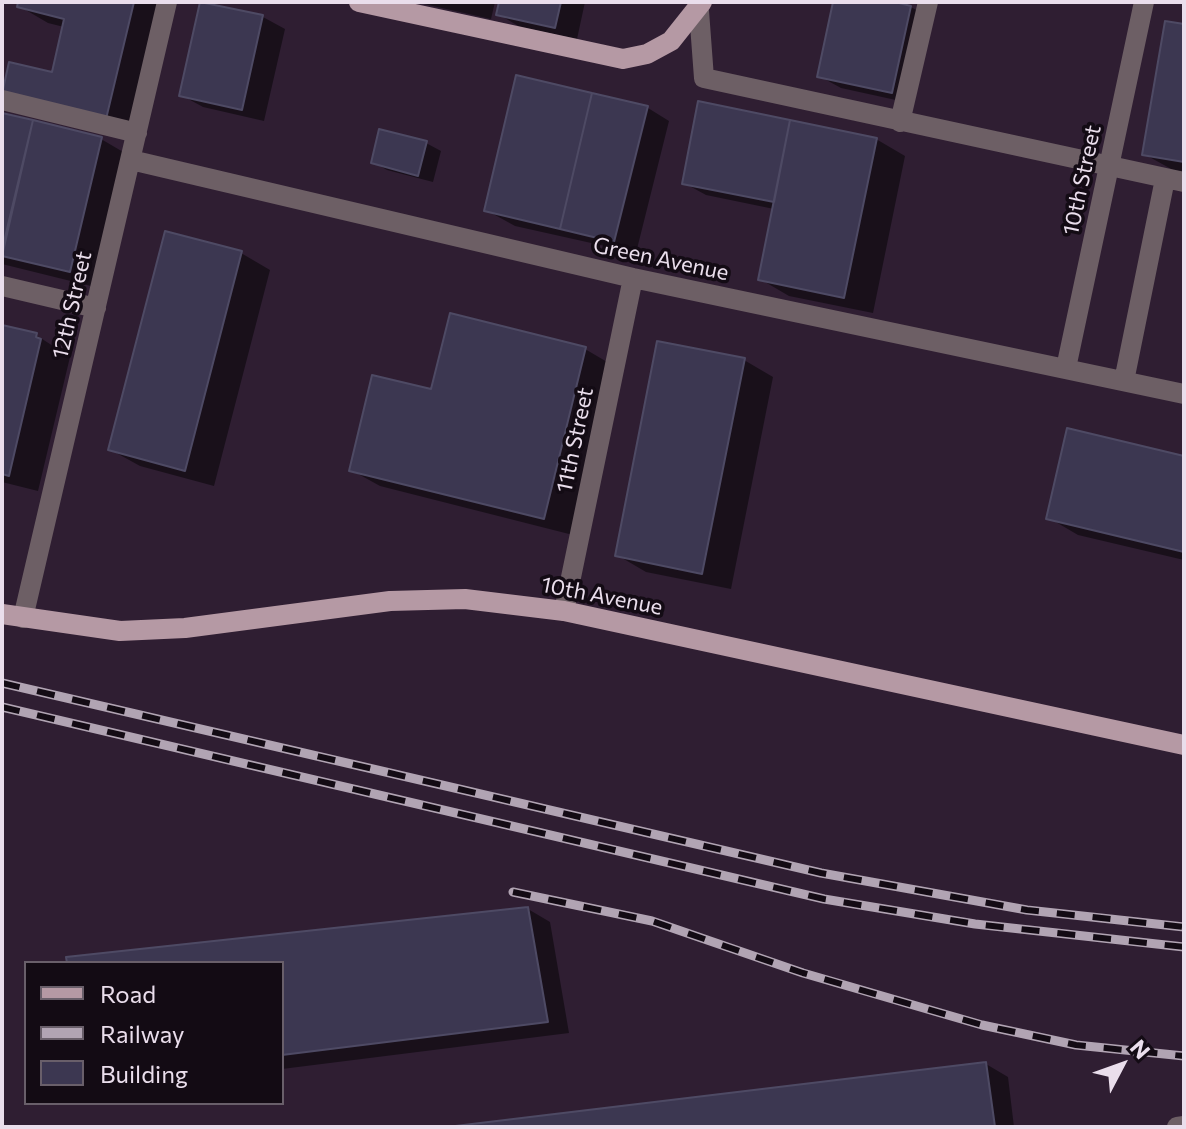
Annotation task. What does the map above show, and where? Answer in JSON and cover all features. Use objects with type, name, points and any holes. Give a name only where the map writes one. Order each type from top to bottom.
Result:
[{"type":"main road","points":[[359,2],[623,59],[647,54],[671,41],[700,6]]},
{"type":"main road","name":"10th Avenue","points":[[2,614],[120,631],[185,628],[390,601],[465,599],[564,611],[1184,745]]},
{"type":"street","name":"12th Street","points":[[23,618],[167,2]]},
{"type":"street","points":[[900,122],[928,2]]},
{"type":"street","name":"10th Street","points":[[1066,368],[1144,2]]},
{"type":"street","points":[[700,6],[704,78],[1175,180],[1124,381]]},
{"type":"street","points":[[2,100],[137,133]]},
{"type":"street","name":"Green Avenue","points":[[131,160],[633,278],[1184,394]]},
{"type":"street","name":"11th Street","points":[[564,611],[633,278]]},
{"type":"street","points":[[2,286],[96,308]]},
{"type":"street","points":[[1177,1127],[1184,1126]]},
{"type":"building","points":[[18,2],[134,2],[106,119],[2,94],[9,62],[52,72],[64,19],[17,7]]},
{"type":"building","points":[[200,2],[263,15],[242,110],[179,96]]},
{"type":"building","points":[[499,2],[561,2],[555,28],[496,15]]},
{"type":"building","points":[[833,2],[895,2],[911,6],[892,93],[817,77]]},
{"type":"building","points":[[1165,21],[1184,24],[1184,162],[1142,155]]},
{"type":"building","points":[[516,75],[592,93],[560,229],[484,211]]},
{"type":"building","points":[[592,93],[648,106],[614,242],[560,229]]},
{"type":"building","points":[[698,101],[790,120],[774,202],[682,184]]},
{"type":"building","points":[[2,113],[33,120],[2,250]]},
{"type":"building","points":[[33,120],[102,137],[70,272],[2,256]]},
{"type":"building","points":[[790,120],[877,138],[844,298],[758,280]]},
{"type":"building","points":[[379,129],[427,141],[418,176],[371,163]]},
{"type":"building","points":[[165,231],[242,251],[185,471],[108,450]]},
{"type":"building","points":[[450,313],[586,347],[544,519],[349,471],[372,375],[431,389]]},
{"type":"building","points":[[2,325],[37,333],[36,337],[41,339],[9,476],[2,474]]},
{"type":"building","points":[[657,341],[745,358],[702,574],[615,556]]},
{"type":"building","points":[[1067,428],[1184,456],[1184,552],[1046,519]]},
{"type":"building","points":[[528,907],[548,1022],[284,1055],[284,961],[67,961],[66,957]]},
{"type":"building","points":[[986,1062],[995,1127],[447,1127]]},
{"type":"railway","points":[[2,683],[821,873],[1027,910],[1184,927]]},
{"type":"railway","points":[[2,707],[824,899],[975,924],[1184,947]]},
{"type":"railway","points":[[513,892],[652,921],[803,973],[982,1025],[1076,1045],[1184,1056]]}]
